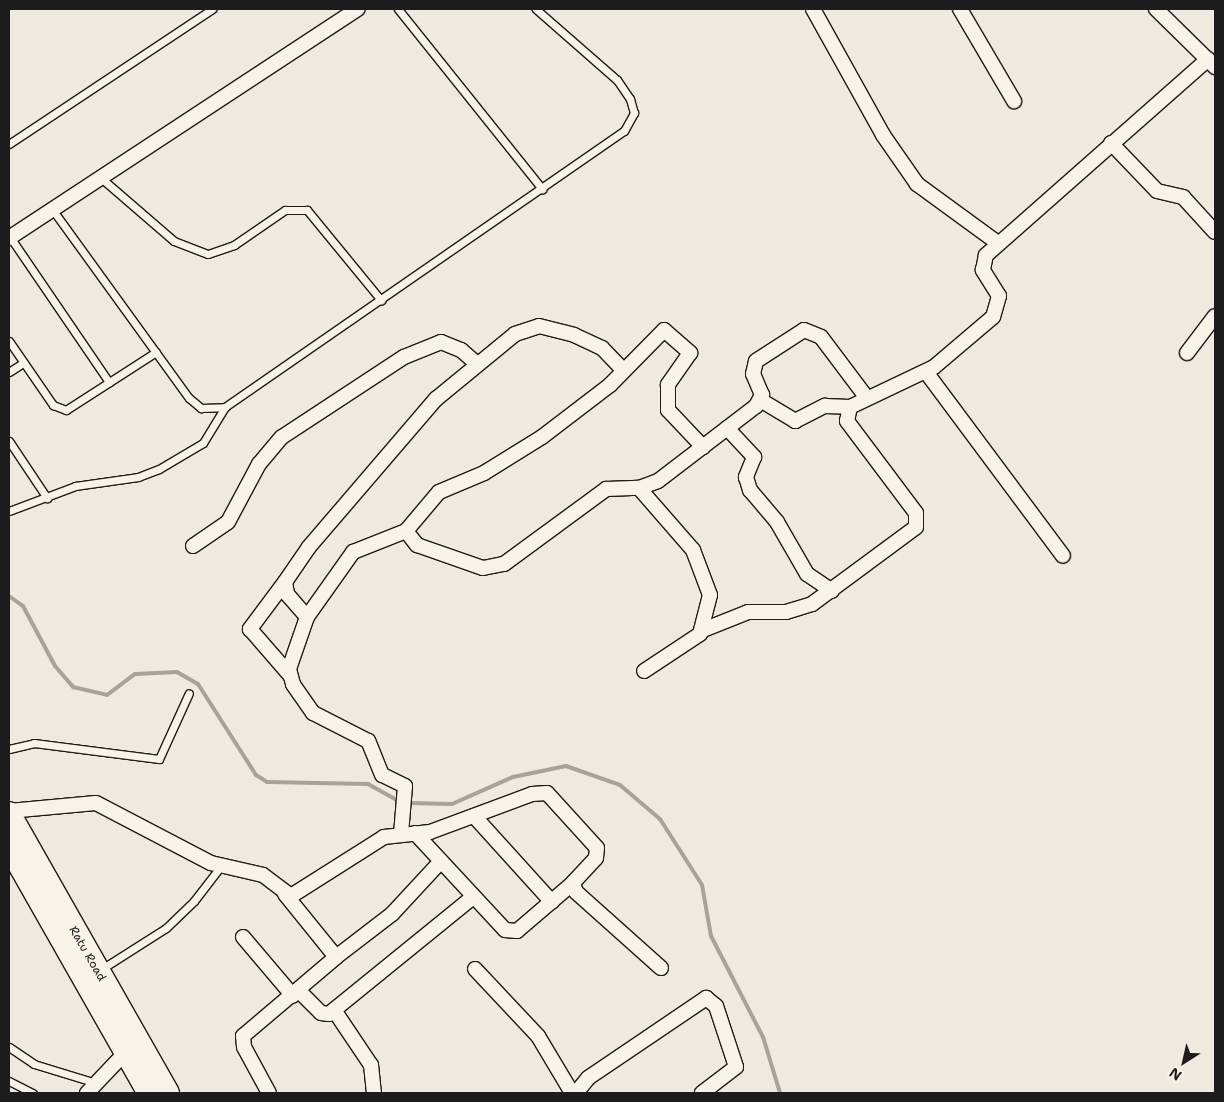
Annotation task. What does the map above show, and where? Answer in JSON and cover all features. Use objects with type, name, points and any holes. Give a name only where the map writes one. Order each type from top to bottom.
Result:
[{"type":"main road","name":"Ratu Road","points":[[9,812],[126,1053],[149,1093]]},
{"type":"main road","name":"Ratu Road","points":[[9,847],[90,977],[168,1093]]},
{"type":"street","points":[[10,238],[358,9]]},
{"type":"street","points":[[813,9],[883,135],[917,184],[998,243]]},
{"type":"street","points":[[960,9],[1014,101]]},
{"type":"street","points":[[867,398],[809,329],[756,362],[753,374],[762,401],[795,421],[825,406],[850,407],[926,372],[948,358],[997,310],[998,296],[983,263],[998,243],[1111,142],[1211,63],[1156,9]]},
{"type":"street","points":[[1111,142],[1157,191],[1183,196],[1215,232]]},
{"type":"street","points":[[1187,353],[1215,316]]},
{"type":"street","points":[[285,894],[296,894],[384,837],[408,834],[474,816],[532,794],[547,793],[597,848],[596,858],[552,902],[511,932],[473,897],[440,861],[408,834],[404,806],[405,786],[382,775],[368,741],[313,713],[290,675],[250,629],[260,610],[285,582],[380,461],[436,399],[515,334],[539,326],[592,342],[623,370]]},
{"type":"street","points":[[290,675],[307,617],[353,552],[406,531],[439,492],[484,473],[542,437],[623,370],[664,330],[688,348],[690,353],[668,385],[668,410],[703,447]]},
{"type":"street","points":[[193,546],[228,522],[258,464],[282,437],[404,357],[441,342],[461,350],[477,364]]},
{"type":"street","points":[[926,372],[1063,556]]},
{"type":"street","points":[[406,531],[417,545],[493,568],[526,550],[606,489],[638,488],[658,481],[762,401]]},
{"type":"street","points":[[644,671],[703,630],[748,612],[798,610],[832,592],[906,536],[919,519],[847,421],[850,407]]},
{"type":"street","points":[[728,428],[754,457],[746,477],[750,490],[777,522],[807,574],[832,592]]},
{"type":"street","points":[[638,488],[700,563],[710,595],[703,630]]},
{"type":"street","points":[[285,582],[287,594],[307,617]]},
{"type":"street","points":[[9,812],[96,803],[176,848],[221,866],[264,875],[285,894],[336,957]]},
{"type":"street","points":[[474,816],[552,902]]},
{"type":"street","points":[[269,1093],[241,1040],[336,957],[392,914],[440,861]]},
{"type":"street","points":[[573,882],[576,892],[661,968]]},
{"type":"street","points":[[243,937],[296,993],[321,1013],[334,1010],[473,897]]},
{"type":"street","points":[[475,969],[538,1036],[574,1093],[592,1075],[706,998],[716,1006],[736,1067],[702,1093]]},
{"type":"street","points":[[334,1010],[371,1065],[374,1093]]},
{"type":"street","points":[[92,1088],[126,1053]]},
{"type":"lane","points":[[9,144],[212,9]]},
{"type":"lane","points":[[398,9],[542,190]]},
{"type":"lane","points":[[9,511],[75,486],[138,477],[159,469],[207,440],[225,407],[542,190],[624,131],[634,113],[630,99],[617,80],[536,9]]},
{"type":"lane","points":[[101,178],[174,241],[208,254],[234,245],[285,210],[307,210],[382,300]]},
{"type":"lane","points":[[52,210],[156,352],[201,408],[225,407]]},
{"type":"lane","points":[[10,238],[109,382]]},
{"type":"lane","points":[[9,341],[23,363],[59,409],[66,410],[156,352]]},
{"type":"lane","points":[[9,372],[23,363]]},
{"type":"lane","points":[[9,441],[47,498]]},
{"type":"lane","points":[[9,749],[34,743],[159,759],[189,693]]},
{"type":"lane","points":[[90,977],[166,928],[194,901],[221,866]]},
{"type":"lane","points":[[9,1047],[34,1064],[92,1088]]},
{"type":"lane","points":[[9,1081],[33,1093]]},
{"type":"waterway","points":[[9,596],[23,606],[55,666],[73,687],[107,695],[135,674],[177,672],[198,684],[256,775],[267,782],[368,784],[401,802]]},
{"type":"waterway","points":[[408,803],[452,804],[513,777],[566,766],[620,785],[660,819],[702,885],[711,936],[763,1037],[780,1093]]}]
